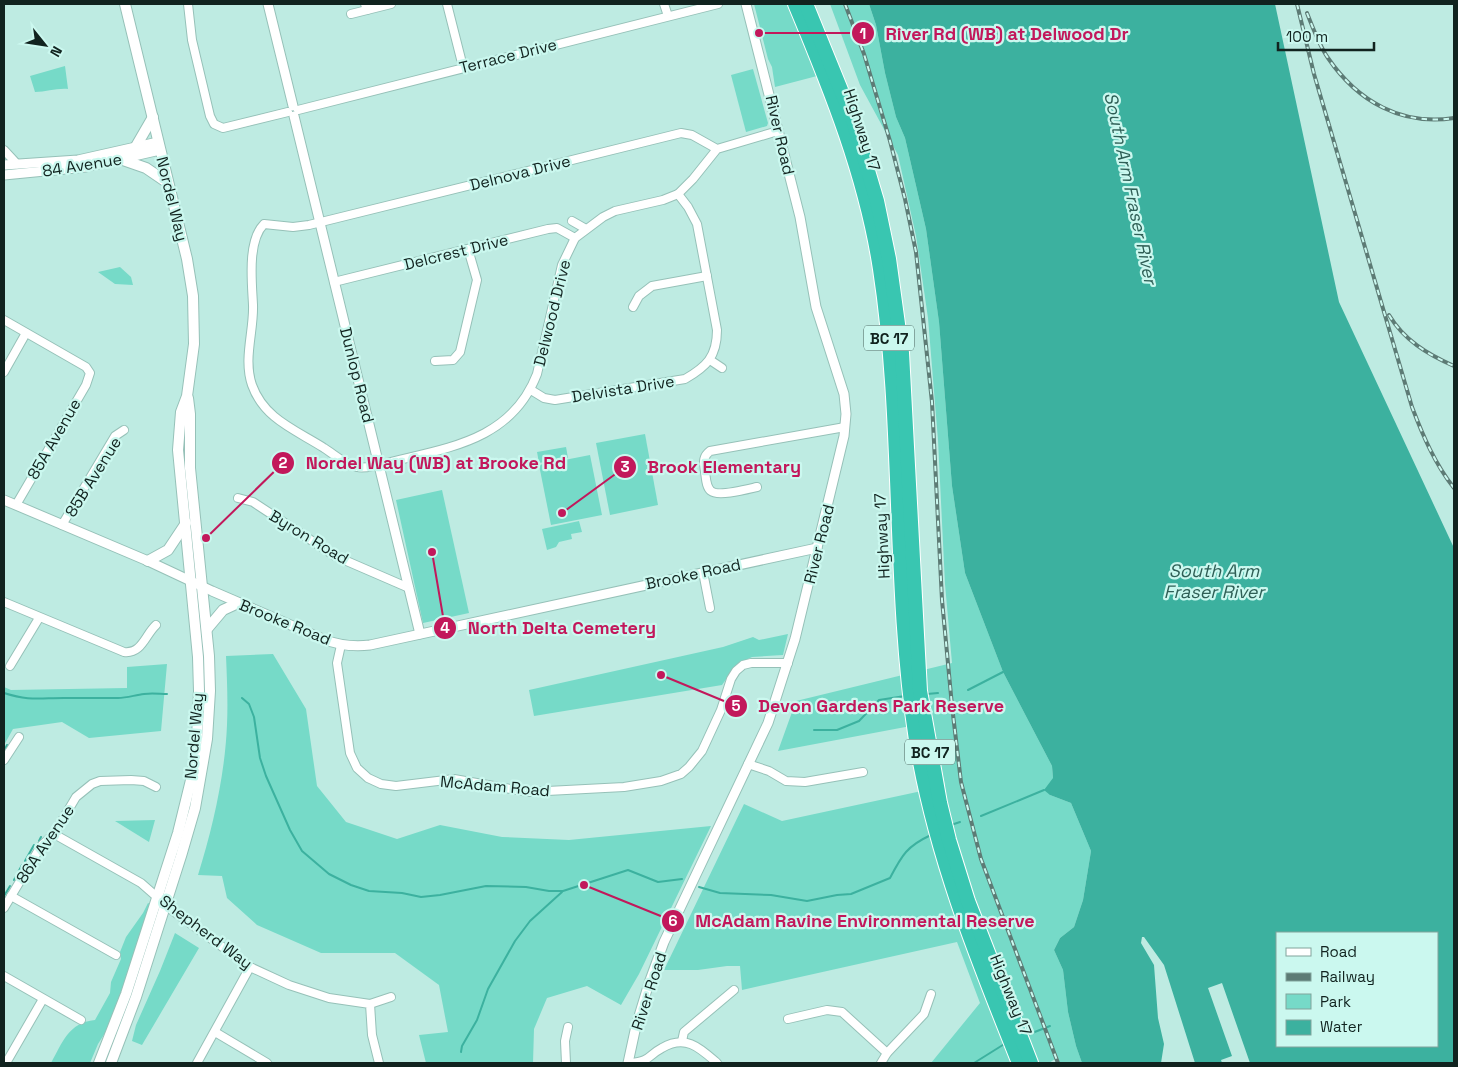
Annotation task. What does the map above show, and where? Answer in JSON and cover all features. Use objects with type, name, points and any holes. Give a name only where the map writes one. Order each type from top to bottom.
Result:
[{"type":"highway","name":"Highway 17","points":[[795,4],[828,84],[844,129],[864,194],[880,267],[892,375],[900,544],[917,703],[934,805],[958,906],[1027,1062]]},
{"type":"highway","name":"Highway 17","points":[[806,4],[836,76],[860,142],[878,202],[891,266],[902,353],[915,685]]},
{"type":"main road","name":"Nordel Way","points":[[111,1063],[136,997],[184,812],[192,776],[197,739],[199,672],[178,450],[181,412],[187,396],[194,344],[193,296],[187,259],[125,4]]},
{"type":"main road","points":[[135,148],[153,117]]},
{"type":"main road","points":[[123,160],[146,168],[168,183]]},
{"type":"main road","name":"Nordel Way","points":[[100,1063],[191,821],[205,756],[210,692],[207,629],[190,468],[190,414],[187,396]]},
{"type":"main road","points":[[148,561],[168,550],[186,524]]},
{"type":"main road","points":[[207,629],[222,610],[238,603]]},
{"type":"street","name":"Terrace Drive","points":[[188,4],[192,40],[210,116],[214,124],[223,128],[718,4]]},
{"type":"street","name":"Dunlop Road","points":[[268,4],[420,634]]},
{"type":"street","points":[[352,14],[366,7],[392,4]]},
{"type":"street","points":[[447,4],[463,67]]},
{"type":"street","points":[[664,4],[668,16]]},
{"type":"street","name":"River Road","points":[[630,1063],[636,1026],[664,942],[768,723],[788,662],[842,452],[845,427],[844,394],[816,307],[800,218],[746,4]]},
{"type":"street","points":[[717,149],[778,131]]},
{"type":"street","name":"Delnova Drive","points":[[379,465],[363,468],[348,464],[322,446],[285,426],[274,418],[261,404],[252,384],[249,357],[254,320],[252,262],[258,232],[264,224],[293,227],[320,223],[681,133],[692,135],[717,149]]},
{"type":"street","name":"84 Avenue","points":[[4,165],[78,160],[135,148],[159,146]]},
{"type":"street","name":"84 Avenue","points":[[4,175],[70,170],[123,160],[159,146]]},
{"type":"street","name":"Delwood Drive","points":[[379,465],[478,438],[507,419],[531,390],[539,365],[562,265],[575,238],[603,217],[615,211],[663,200],[678,194],[693,179],[717,149]]},
{"type":"street","points":[[4,150],[17,164]]},
{"type":"street","points":[[678,194],[697,224],[717,330],[716,348],[710,360],[722,368]]},
{"type":"street","points":[[572,221],[586,229]]},
{"type":"street","name":"Delcrest Drive","points":[[334,282],[548,229],[557,228],[575,238]]},
{"type":"street","points":[[435,361],[453,360],[460,352],[476,280],[468,249]]},
{"type":"street","points":[[633,307],[639,296],[652,286],[706,276]]},
{"type":"street","points":[[4,320],[26,333],[4,372]]},
{"type":"street","name":"85A Avenue","points":[[16,505],[86,385],[90,373],[86,367],[26,333]]},
{"type":"street","name":"Delvista Drive","points":[[531,390],[544,398],[555,400],[685,379],[710,360]]},
{"type":"street","points":[[757,487],[719,493],[710,491],[704,462],[706,454],[710,451],[845,427]]},
{"type":"street","name":"85B Avenue","points":[[62,525],[114,436],[124,430]]},
{"type":"street","name":"Byron Road","points":[[238,498],[253,502],[335,556],[409,588]]},
{"type":"street","name":"Brooke Road","points":[[4,500],[148,561],[238,603],[341,645],[364,646],[817,548]]},
{"type":"street","points":[[703,572],[710,608]]},
{"type":"street","points":[[4,602],[39,618],[130,653],[138,648],[156,625]]},
{"type":"street","points":[[10,666],[39,618]]},
{"type":"street","name":"McAdam Road","points":[[341,645],[337,664],[350,753],[357,768],[368,778],[381,784],[396,786],[454,779],[528,792],[624,787],[661,781],[681,774],[702,751],[736,671],[743,665],[751,663],[788,662]]},
{"type":"street","points":[[4,760],[19,737]]},
{"type":"street","points":[[748,764],[786,781],[805,782],[863,772]]},
{"type":"street","name":"86A Avenue","points":[[4,908],[41,846],[54,834],[76,797],[91,780],[144,781],[156,787]]},
{"type":"street","name":"Shepherd Way","points":[[54,834],[129,876],[250,967],[289,985],[328,998],[370,1004],[391,997]]},
{"type":"street","points":[[11,896],[116,956]]},
{"type":"street","points":[[197,1063],[250,967]]},
{"type":"street","points":[[4,976],[81,1020]]},
{"type":"street","points":[[682,1041],[684,1032],[734,990]]},
{"type":"street","points":[[881,1063],[924,1014],[931,994]]},
{"type":"street","points":[[6,1063],[43,999]]},
{"type":"street","points":[[370,1004],[372,1035],[379,1063]]},
{"type":"street","points":[[788,1019],[827,1010],[842,1012],[887,1054]]},
{"type":"street","points":[[566,1063],[568,1027]]},
{"type":"street","points":[[215,1032],[267,1063]]},
{"type":"street","points":[[630,1063],[645,1062],[662,1047],[682,1041],[694,1044],[717,1063]]},
{"type":"green space","points":[[754,4],[787,4],[817,76],[775,87],[772,67],[768,59]]},
{"type":"green space","points":[[830,4],[869,4],[876,25],[896,117],[905,138],[926,229],[939,322],[952,486],[965,573],[1003,672],[1052,766],[1053,778],[1050,795],[1071,803],[1091,851],[1083,900],[1074,927],[1060,938],[1054,950],[1063,970],[1068,1012],[1082,1063],[1056,1063],[1055,1059],[1049,1063],[931,1063],[980,1003],[957,942],[742,990],[740,966],[698,970],[664,970],[744,804],[782,821],[945,786],[932,722],[778,751],[796,701],[952,663],[945,584],[938,440],[928,318],[916,236],[898,155],[860,85]]},
{"type":"green space","points":[[65,66],[68,89],[35,92],[30,76]]},
{"type":"green space","points":[[753,69],[768,123],[767,126],[746,132],[731,75]]},
{"type":"green space","points":[[120,267],[131,277],[133,285],[115,284],[98,272]]},
{"type":"green space","points":[[645,434],[658,505],[610,515],[596,443]]},
{"type":"green space","points":[[566,447],[568,458],[539,463],[537,452]]},
{"type":"green space","points":[[590,455],[602,515],[551,525],[539,465]]},
{"type":"green space","points":[[442,490],[469,613],[423,623],[396,500]]},
{"type":"green space","points":[[579,521],[582,532],[571,534],[572,539],[559,542],[556,547],[547,550],[542,529]]},
{"type":"green space","points":[[788,634],[783,655],[752,657],[736,665],[722,685],[534,716],[529,690],[723,647],[753,637],[759,640]]},
{"type":"green space","points":[[273,654],[306,709],[317,786],[346,822],[397,839],[440,825],[502,837],[569,840],[711,826],[639,974],[621,1005],[587,986],[547,998],[534,1029],[533,1063],[426,1063],[419,1035],[448,1032],[439,985],[395,953],[321,953],[257,925],[227,898],[222,876],[198,875],[209,838],[224,762],[227,716],[226,656]]},
{"type":"green space","points":[[167,664],[161,731],[89,738],[62,722],[13,729],[4,745],[4,687],[11,690],[127,688],[127,667]]},
{"type":"green space","points":[[155,820],[149,842],[115,821]]},
{"type":"green space","points":[[148,903],[150,904],[121,996],[110,1025],[98,1044],[90,1063],[51,1063],[72,1029],[78,1025],[95,1020],[110,993],[111,982],[121,959],[120,952],[126,937]]},
{"type":"green space","points":[[175,933],[199,948],[142,1045],[132,1041],[136,1025]]},
{"type":"water","name":"South Arm Fraser River","points":[[869,4],[1275,4],[1339,302],[1454,548],[1454,1063],[1195,1063],[1164,965],[1144,937],[1142,937],[1141,943],[1154,965],[1158,1018],[1164,1044],[1161,1063],[1082,1063],[1068,1012],[1063,970],[1054,950],[1060,938],[1074,927],[1083,900],[1091,851],[1071,803],[1050,795],[1044,790],[1053,778],[1052,766],[1003,672],[965,573],[952,486],[939,322],[926,229],[905,138],[896,117],[876,25]]},
{"type":"pier","points":[[1222,983],[1250,1063],[1222,1063],[1221,1060],[1232,1056],[1208,988]]},
{"type":"waterway","points":[[968,690],[1003,672]]},
{"type":"waterway","points":[[4,693],[34,698],[125,698],[147,694],[167,694]]},
{"type":"waterway","points":[[927,694],[938,693]]},
{"type":"waterway","points":[[814,730],[837,730],[859,721],[879,700],[905,696]]},
{"type":"waterway","points":[[242,698],[249,704],[254,717],[260,758],[266,776],[290,830],[302,851],[329,874],[351,885],[369,891],[402,893],[421,897],[486,886],[526,887],[549,891],[563,891],[628,870],[658,882],[682,879]]},
{"type":"waterway","points":[[4,751],[7,745]]},
{"type":"waterway","points":[[981,816],[1044,790]]},
{"type":"waterway","points":[[951,825],[960,822]]},
{"type":"waterway","points":[[699,887],[720,893],[771,895],[807,901],[851,894],[890,878],[906,852],[916,843],[931,835]]},
{"type":"waterway","points":[[39,841],[41,837]]},
{"type":"waterway","points":[[25,861],[34,845]]},
{"type":"waterway","points":[[14,880],[22,865]]},
{"type":"waterway","points":[[4,896],[10,886]]},
{"type":"waterway","points":[[461,1052],[462,1046],[477,1020],[488,989],[515,941],[530,921],[562,892]]},
{"type":"waterway","points":[[1027,1035],[1050,1026]]},
{"type":"waterway","points":[[974,1063],[1006,1043]]},
{"type":"railway","points":[[845,4],[864,54],[890,141],[916,252],[932,402],[942,600],[961,782],[981,859],[1058,1063]]},
{"type":"railway","points":[[1297,4],[1314,74],[1412,407],[1430,449],[1454,488]]},
{"type":"railway","points":[[1307,13],[1328,58],[1340,74],[1367,98],[1399,114],[1435,120],[1454,118]]},
{"type":"railway","points":[[1389,315],[1409,339],[1454,366]]},
{"type":"place","name":"River Rd (WB) at Delwood Dr","points":[[759,33]]},
{"type":"place","name":"Brook Elementary","points":[[562,513]]},
{"type":"place","name":"Nordel Way (WB) at Brooke Rd","points":[[206,538]]},
{"type":"place","name":"North Delta Cemetery","points":[[432,552]]},
{"type":"place","name":"Devon Gardens Park Reserve","points":[[661,675]]},
{"type":"place","name":"McAdam Ravine Environmental Reserve","points":[[584,885]]}]
